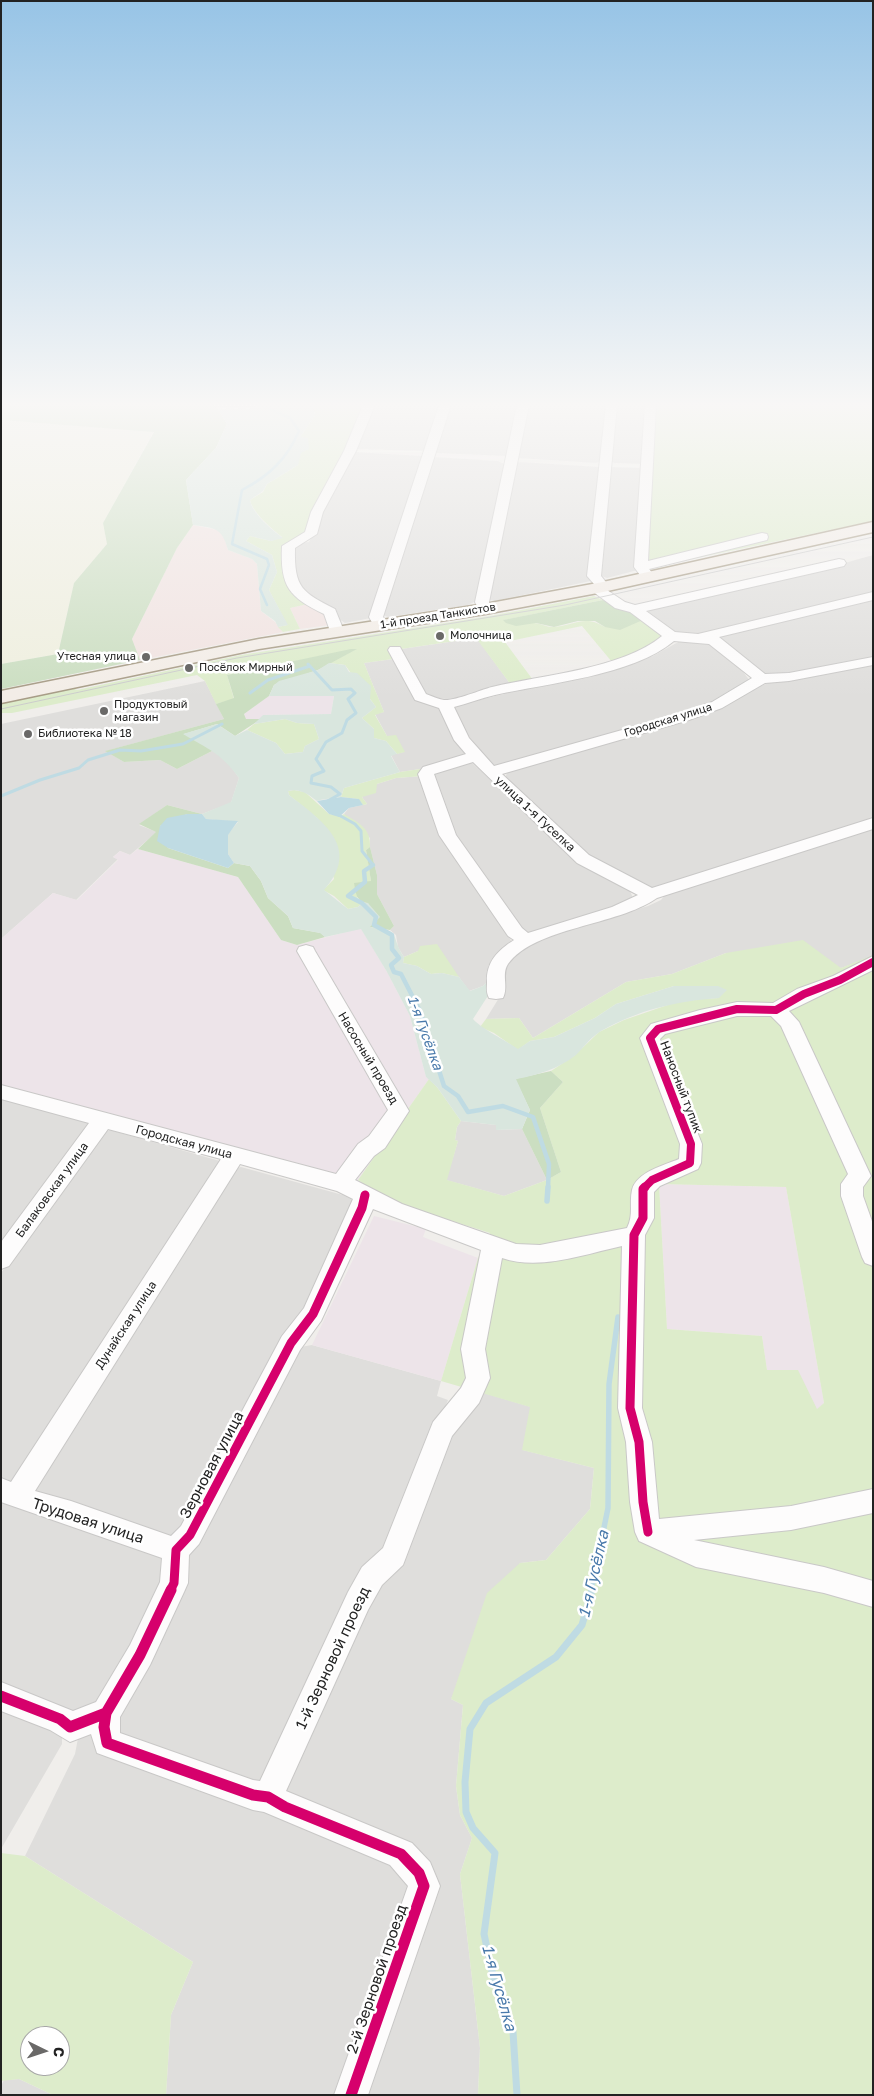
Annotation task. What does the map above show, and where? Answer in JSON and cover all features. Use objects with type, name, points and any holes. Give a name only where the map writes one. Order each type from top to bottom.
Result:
[{"type":"main road","name":"1-й проезд Танкистов","points":[[1,697],[196,656],[337,631],[485,609],[599,587],[644,572],[873,527]]},
{"type":"street","points":[[322,503],[317,512],[311,534],[289,546],[287,564],[291,571],[292,580],[301,597],[330,612],[337,631]]},
{"type":"street","points":[[380,625],[376,617],[413,503]]},
{"type":"street","points":[[485,609],[482,602],[502,503]]},
{"type":"street","points":[[601,503],[594,576],[599,587],[620,606],[635,609],[839,563]]},
{"type":"street","points":[[646,503],[644,572],[762,537]]},
{"type":"street","points":[[698,638],[873,596]]},
{"type":"street","points":[[635,609],[671,636],[713,640],[762,679]]},
{"type":"street","points":[[395,650],[420,697],[445,705],[614,663],[648,652],[667,641],[671,636]]},
{"type":"street","name":"Городская улица","points":[[491,772],[684,717],[717,705],[762,679],[789,677],[873,661]]},
{"type":"street","name":"улица 1-я Гуселка","points":[[445,705],[462,740],[476,756],[584,859],[651,894]]},
{"type":"street","points":[[476,756],[429,770],[426,774],[448,835],[515,932],[525,940]]},
{"type":"street","points":[[496,993],[498,985],[496,972],[499,962],[525,940],[634,905],[651,894],[873,823]]},
{"type":"street","name":"Насосный проезд","points":[[306,951],[399,1111],[377,1142],[366,1150],[347,1174],[354,1189]]},
{"type":"street","points":[[871,965],[804,994],[776,1010],[789,1022],[866,1176],[852,1184],[852,1196],[873,1257]]},
{"type":"street","name":"Наносный тупик","points":[[634,1235],[643,1218],[643,1190],[652,1180],[690,1163],[691,1144],[650,1038],[658,1029],[737,1009],[776,1010]]},
{"type":"street","name":"Городская улица","points":[[1,1092],[354,1189],[394,1210],[515,1253],[540,1254],[634,1235]]},
{"type":"street","name":"Балаковская улица","points":[[1,1260],[103,1120]]},
{"type":"street","name":"Дунайская улица","points":[[9,1493],[235,1155]]},
{"type":"street","name":"Зерновая улица","points":[[176,1550],[190,1535],[291,1343],[313,1314],[362,1208],[354,1189]]},
{"type":"street","points":[[634,1235],[630,1408],[639,1442],[643,1502],[648,1532]]},
{"type":"street","name":"1-й Зерновой проезд","points":[[268,1797],[358,1601],[372,1576],[393,1556],[442,1430],[470,1395],[478,1378],[473,1349],[493,1246]]},
{"type":"street","name":"Трудовая улица","points":[[9,1493],[176,1550]]},
{"type":"street","points":[[648,1532],[791,1518],[873,1502]]},
{"type":"street","points":[[648,1532],[696,1554],[824,1580],[873,1594]]},
{"type":"street","points":[[176,1550],[174,1583],[140,1655],[106,1713],[104,1728],[107,1743],[253,1795],[268,1797]]},
{"type":"street","points":[[1,1696],[60,1719],[70,1727],[106,1713]]},
{"type":"street","name":"2-й Зерновой проезд","points":[[268,1797],[285,1807],[401,1854],[419,1873],[424,1886],[351,2095]]},
{"type":"shaded area","points":[[190,503],[251,503],[258,516],[283,538],[271,541],[250,536],[246,541],[272,555],[277,572],[269,590],[288,625],[278,627],[275,621],[261,611],[257,564],[252,559],[228,550],[223,537],[216,530],[193,525]]},
{"type":"shaded area","points":[[327,503],[408,503],[371,618],[345,623],[339,619],[337,612],[303,594],[297,583],[293,548],[300,543],[309,542]]},
{"type":"shaded area","points":[[419,503],[497,503],[476,601],[468,605],[388,617],[383,615]]},
{"type":"shaded area","points":[[509,503],[596,503],[591,581],[494,601],[490,600],[489,596]]},
{"type":"shaded area","points":[[606,503],[641,503],[638,570],[607,578],[599,575]]},
{"type":"shaded area","points":[[193,525],[218,530],[224,536],[228,550],[252,559],[257,564],[261,611],[275,622],[283,632],[140,660],[132,639],[177,548]]},
{"type":"shaded area","points":[[873,555],[873,594],[700,636],[677,634],[649,612],[649,609],[834,566]]},
{"type":"shaded area","points":[[873,599],[873,660],[768,677],[719,637],[778,620]]},
{"type":"shaded area","points":[[308,604],[329,612],[330,625],[300,629],[290,608]]},
{"type":"shaded area","points":[[477,638],[511,685],[456,700],[427,697],[401,649]]},
{"type":"shaded area","points":[[680,641],[710,642],[738,665],[750,681],[717,704],[500,767],[490,763],[468,735],[453,709],[459,705],[653,656]]},
{"type":"shaded area","points":[[393,659],[418,699],[439,707],[470,761],[578,862],[630,891],[633,898],[628,903],[526,934],[451,834],[427,768],[400,772],[391,755],[404,752],[387,736],[375,714],[384,712],[364,663]]},
{"type":"shaded area","points":[[329,663],[345,665],[349,672],[357,673],[371,686],[370,699],[376,707],[362,718],[374,729],[374,738],[386,741],[397,754],[391,756],[400,772],[344,788],[341,797],[338,798],[317,801],[300,791],[288,791],[289,795],[325,825],[339,848],[339,861],[335,875],[324,890],[348,909],[358,907],[362,903],[368,903],[380,917],[370,927],[387,930],[394,935],[404,957],[403,963],[417,966],[431,974],[442,973],[459,977],[470,991],[483,986],[491,978],[493,988],[473,1019],[488,1031],[518,1049],[530,1041],[554,1037],[595,1018],[616,1004],[674,986],[718,986],[727,990],[719,998],[673,1004],[629,1017],[597,1033],[576,1055],[555,1068],[516,1079],[530,1110],[522,1129],[496,1130],[496,1125],[461,1121],[437,1087],[426,1077],[410,1016],[387,972],[361,929],[325,937],[320,933],[293,928],[288,916],[268,898],[261,881],[250,866],[234,863],[228,854],[228,834],[238,822],[206,819],[202,814],[231,802],[239,778],[220,757],[183,734],[217,724],[235,736],[247,730],[276,743],[285,754],[303,752],[305,746],[319,739],[314,724],[297,723],[285,719],[254,724],[263,715],[331,714],[334,696],[269,696],[274,685],[279,681],[318,670]]},
{"type":"shaded area","points":[[873,664],[873,820],[666,888],[645,887],[594,861],[506,781],[506,775],[509,771],[689,720],[724,707],[749,690],[777,680],[798,679]]},
{"type":"shaded area","points":[[205,681],[224,719],[106,751],[124,762],[160,760],[177,769],[214,750],[230,765],[239,778],[231,803],[202,814],[167,805],[139,825],[157,832],[130,855],[120,851],[113,857],[118,859],[76,900],[53,893],[1,939],[1,724]]},
{"type":"shaded area","points":[[334,695],[331,714],[263,715],[261,719],[246,719],[244,714],[269,696]]},
{"type":"shaded area","points":[[423,776],[477,888],[514,945],[488,966],[491,978],[483,986],[469,991],[459,977],[418,951],[404,957],[398,947],[396,935],[390,930],[394,926],[377,894],[377,875],[370,847],[370,838],[344,814],[349,808],[367,804],[362,797],[377,784],[396,778]]},
{"type":"shaded area","points":[[873,828],[873,955],[864,960],[841,968],[726,953],[672,974],[626,982],[533,1038],[519,1018],[486,1019],[502,993],[503,968],[528,943],[648,906],[661,900],[665,895]]},
{"type":"shaded area","points":[[138,849],[238,877],[281,940],[297,945],[361,928],[410,1016],[426,1077],[429,1079],[358,1180],[1,1085],[1,939],[53,893],[77,900],[118,860],[113,857],[120,851],[130,855]]},
{"type":"shaded area","points":[[1,1098],[91,1121],[1,1248]]},
{"type":"shaded area","points":[[461,1121],[496,1125],[496,1130],[522,1129],[547,1180],[504,1196],[446,1180],[458,1141],[455,1140],[457,1127]]},
{"type":"shaded area","points":[[110,1130],[220,1161],[222,1166],[20,1482],[1,1485],[1,1273],[103,1132]]},
{"type":"shaded area","points":[[241,1167],[343,1195],[351,1199],[356,1206],[305,1317],[176,1540],[33,1499],[29,1488],[236,1168]]},
{"type":"shaded area","points":[[659,1184],[786,1187],[824,1403],[817,1410],[767,1370],[762,1336],[667,1329]]},
{"type":"shaded area","points":[[374,1216],[426,1229],[423,1237],[478,1258],[441,1381],[312,1345]]},
{"type":"shaded area","points":[[312,1345],[441,1381],[437,1396],[448,1400],[387,1552],[263,1786],[120,1740],[120,1708],[181,1583],[195,1538],[300,1347]]},
{"type":"shaded area","points":[[481,1392],[531,1407],[523,1450],[594,1468],[590,1509],[546,1560],[520,1563],[451,1699],[463,1705],[456,1786],[460,1815],[472,1838],[460,1874],[480,2048],[478,2095],[166,2095],[171,2015],[193,1962],[25,1856],[75,1754],[79,1733],[90,1726],[271,1809],[448,1435]]},
{"type":"shaded area","points":[[1,1499],[161,1550],[167,1585],[102,1706],[85,1715],[1,1690]]},
{"type":"shaded area","points":[[1,1703],[62,1731],[62,1744],[1,1849]]},
{"type":"shaded area","points":[[19,2079],[53,2095],[1,2095],[1,2086],[4,2080]]},
{"type":"green space","points":[[1,503],[114,503],[103,523],[107,544],[74,583],[58,654],[1,664]]},
{"type":"green space","points":[[114,503],[190,503],[193,525],[177,548],[132,639],[140,660],[1,689],[1,664],[58,654],[74,583],[107,544],[103,523]]},
{"type":"green space","points":[[251,503],[318,503],[308,533],[284,546],[285,571],[292,584],[308,604],[290,608],[300,629],[283,632],[278,627],[287,625],[269,590],[277,572],[272,555],[246,541],[250,536],[271,541],[282,537],[258,515]]},
{"type":"green space","points":[[648,503],[873,503],[873,521],[645,569]]},
{"type":"green space","points":[[594,596],[603,600],[504,620],[515,624],[536,623],[553,627],[591,621],[605,627],[645,619],[654,623],[665,641],[612,662],[582,626],[505,642],[533,680],[511,685],[476,638],[401,649],[393,659],[364,663],[384,712],[375,715],[387,736],[396,735],[405,752],[397,754],[386,741],[374,738],[374,729],[362,718],[376,707],[345,665],[329,663],[356,649],[227,675],[234,699],[216,704],[205,681],[197,675],[12,713],[1,713],[1,704],[73,688],[77,690],[241,655],[490,616]]},
{"type":"green space","points":[[603,600],[645,619],[620,630],[605,627],[595,621],[578,621],[554,627],[536,623],[516,626],[503,620]]},
{"type":"green space","points":[[357,649],[318,670],[274,685],[269,696],[244,714],[246,719],[261,719],[235,736],[217,724],[184,734],[214,750],[177,769],[160,760],[124,762],[105,751],[224,719],[216,704],[234,698],[227,675]]},
{"type":"green space","points":[[285,719],[297,723],[314,724],[319,739],[305,746],[303,752],[285,754],[276,743],[247,730],[254,724]]},
{"type":"green space","points":[[427,768],[423,776],[396,778],[377,784],[376,793],[362,797],[367,804],[363,805],[358,799],[341,797],[344,788],[400,772]]},
{"type":"green space","points":[[288,791],[305,792],[329,814],[341,816],[344,814],[359,823],[366,831],[370,840],[370,847],[366,850],[371,881],[357,898],[362,903],[358,907],[348,909],[334,896],[323,890],[334,879],[318,819],[289,795]]},
{"type":"green space","points":[[167,805],[202,814],[187,814],[160,826],[160,835],[168,848],[228,868],[234,863],[250,866],[261,881],[268,898],[288,916],[293,928],[321,933],[325,937],[297,945],[281,940],[238,877],[138,849],[156,832],[139,824]]},
{"type":"green space","points":[[370,847],[377,875],[377,894],[394,926],[390,930],[370,927],[368,903],[359,899],[355,890],[354,883],[371,881],[366,850]]},
{"type":"green space","points":[[803,940],[841,968],[873,955],[873,2095],[478,2095],[480,2048],[460,1874],[472,1838],[460,1815],[456,1786],[463,1705],[451,1699],[487,1593],[520,1563],[546,1560],[590,1509],[594,1468],[522,1450],[530,1407],[441,1381],[478,1258],[490,1233],[386,1200],[358,1180],[429,1079],[437,1087],[461,1121],[457,1127],[455,1140],[458,1141],[447,1180],[504,1196],[547,1180],[561,1172],[540,1108],[563,1082],[551,1071],[575,1055],[599,1032],[624,1020],[682,1000],[719,998],[674,986],[616,1004],[595,1018],[554,1037],[530,1041],[518,1050],[494,1033],[480,1027],[486,1019],[519,1018],[533,1038],[626,982],[672,974],[726,953]],"holes":[[[659,1184],[786,1187],[824,1403],[817,1409],[798,1370],[767,1370],[762,1336],[667,1329]]]},
{"type":"green space","points":[[437,944],[459,977],[442,973],[431,974],[417,966],[403,963],[404,957],[418,951],[420,946]]},
{"type":"green space","points":[[551,1071],[563,1082],[540,1108],[561,1172],[547,1180],[522,1129],[530,1110],[515,1079]]},
{"type":"green space","points":[[1,1853],[25,1856],[193,1962],[171,2015],[166,2095],[53,2095],[19,2079],[1,2081]]},
{"type":"water","points":[[341,797],[359,799],[363,805],[349,808],[339,817],[329,814],[317,801]]},
{"type":"water","points":[[187,814],[202,814],[206,819],[238,821],[228,835],[228,854],[234,863],[228,868],[168,848],[157,841],[160,826],[167,818]]},
{"type":"waterway","name":"1-я Гусёлка","points":[[240,503],[232,544],[267,559],[269,565],[260,589],[267,605]]},
{"type":"waterway","points":[[250,693],[268,680],[310,666]]},
{"type":"waterway","name":"1-я Гусёлка","points":[[310,666],[332,690],[351,689],[355,693],[348,699],[356,713],[347,720],[342,733],[326,742],[316,759],[324,771],[312,776],[311,783],[331,787],[340,794],[324,803]]},
{"type":"waterway","points":[[1,796],[40,780],[79,768],[88,760],[120,750],[141,751],[183,744],[222,724]]},
{"type":"waterway","name":"1-я Гусёлка","points":[[337,814],[355,824],[361,831],[362,851],[373,865]]},
{"type":"waterway","name":"1-я Гусёлка","points":[[373,865],[364,871],[365,882],[348,896],[362,903],[376,917],[374,925],[392,935],[392,949],[399,958],[391,965],[394,972],[401,974],[420,1011],[444,1086],[458,1096],[468,1112],[503,1106],[533,1117],[549,1164],[548,1188]]},
{"type":"waterway","name":"1-я Гусёлка","points":[[547,1201],[548,1187]]},
{"type":"waterway","name":"1-я Гусёлка","points":[[591,1591],[608,1508],[609,1384],[618,1317]]},
{"type":"waterway","name":"1-я Гусёлка","points":[[517,2095],[513,2032],[494,1980],[484,1934],[495,1853],[473,1828],[466,1812],[465,1782],[470,1729],[486,1703],[556,1657],[582,1625],[592,1590]]},
{"type":"tram line","points":[[1,709],[237,658],[565,605],[873,537]]},
{"type":"cycle path","points":[[648,1532],[643,1502],[639,1442],[630,1408],[634,1235],[643,1218],[643,1189],[652,1180],[690,1163],[691,1144],[650,1038],[658,1029],[700,1017],[737,1009],[776,1010],[804,994],[840,980],[873,962]]},
{"type":"cycle path","points":[[1,1696],[60,1719],[70,1727],[106,1713],[140,1655],[174,1583],[176,1550],[190,1535],[291,1343],[313,1314],[362,1208],[365,1195]]},
{"type":"cycle path","points":[[106,1713],[104,1727],[107,1743],[253,1795],[268,1797],[285,1807],[401,1854],[419,1873],[424,1886],[351,2095]]},
{"type":"place","name":"Молочница","points":[[440,636]]},
{"type":"place","name":"Утесная улица","points":[[146,657]]},
{"type":"place","name":"Посёлок Мирный","points":[[189,668]]},
{"type":"place","name":"Продуктовый магазин","points":[[104,711]]},
{"type":"place","name":"Библиотека № 18","points":[[28,734]]}]
